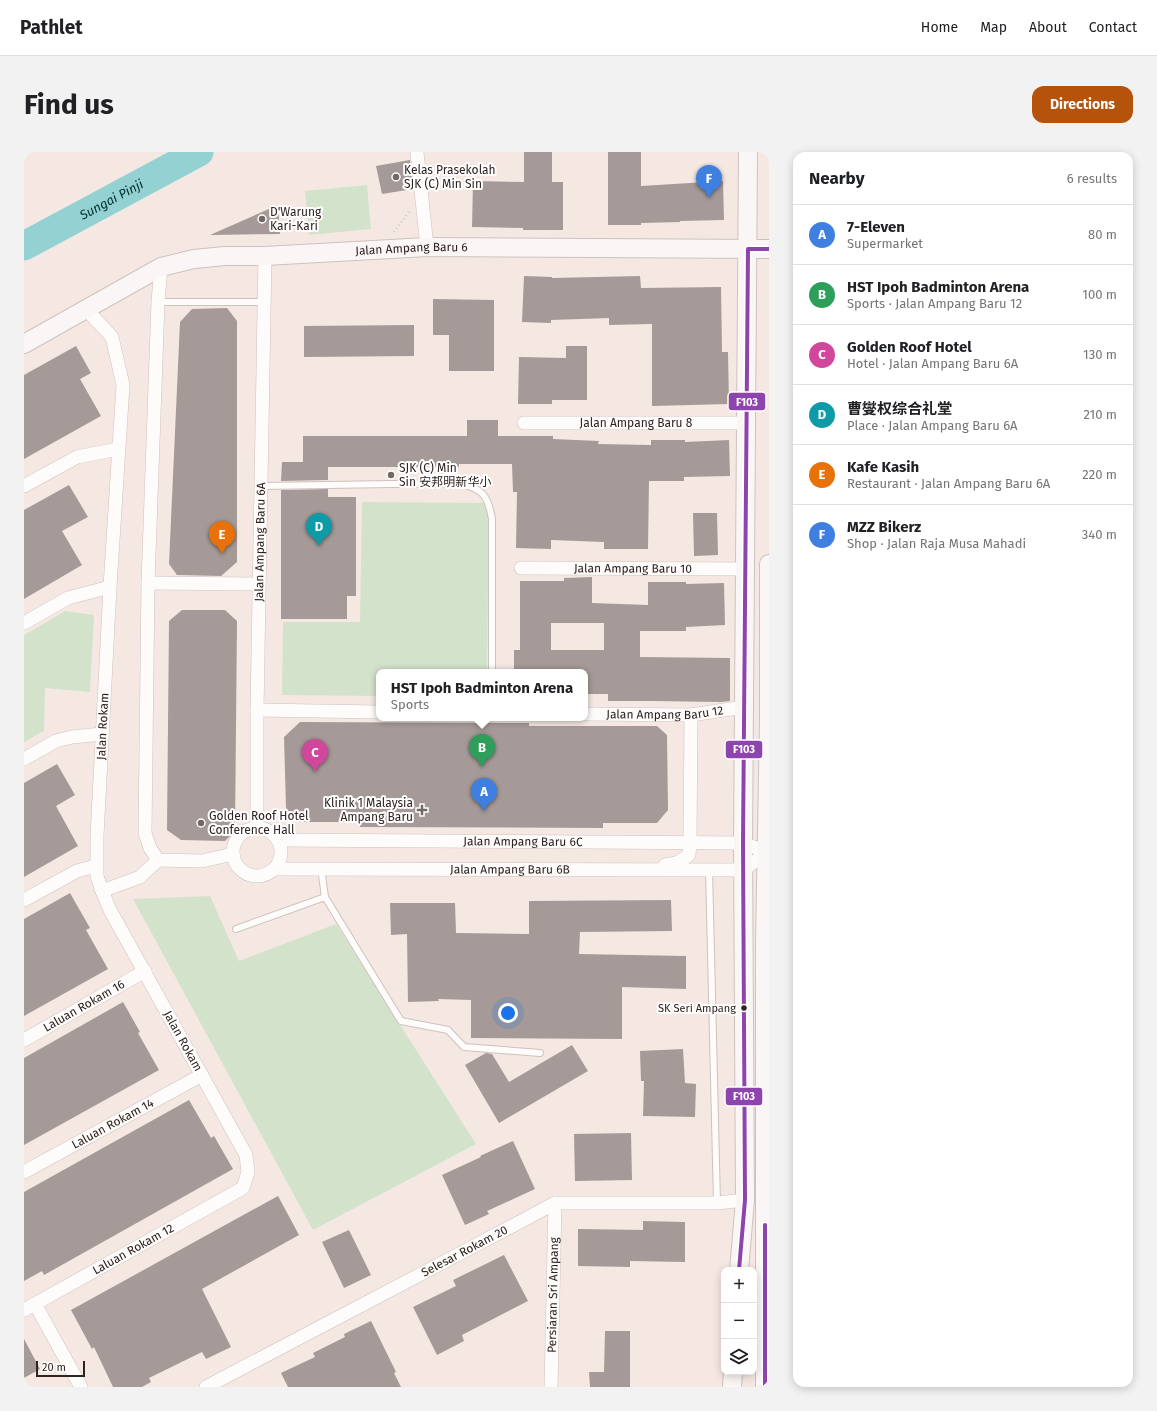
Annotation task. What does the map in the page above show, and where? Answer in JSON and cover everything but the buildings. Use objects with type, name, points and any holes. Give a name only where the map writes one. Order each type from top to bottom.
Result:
[{"type":"main road","points":[[745,1267],[743,843],[748,152]]},
{"type":"main road","name":"Jalan Ampang Baru 6","points":[[86,309],[161,267],[194,259],[225,256],[265,256],[426,247],[769,250]]},
{"type":"main road","points":[[24,344],[86,309]]},
{"type":"main road","points":[[765,1387],[769,564]]},
{"type":"main road","points":[[739,1267],[745,1200]]},
{"type":"main road","points":[[732,1387],[733,1375]]},
{"type":"main road","points":[[745,1375],[745,1387]]},
{"type":"street","points":[[417,152],[426,247]]},
{"type":"street","name":"Jalan Ampang Baru 6A","points":[[257,828],[257,710],[265,256]]},
{"type":"street","points":[[158,860],[150,848],[145,833],[148,583],[158,302],[161,267]]},
{"type":"street","name":"Jalan Rokam","points":[[86,309],[112,337],[123,385],[110,587],[96,866],[102,891],[110,910],[246,1155],[248,1172],[242,1188]]},
{"type":"street","name":"Jalan Ampang Baru 8","points":[[524,422],[747,423]]},
{"type":"street","points":[[24,486],[76,457],[118,449]]},
{"type":"street","name":"Jalan Ampang Baru 10","points":[[521,568],[746,569]]},
{"type":"street","points":[[148,583],[259,584]]},
{"type":"street","points":[[24,623],[68,598],[110,587]]},
{"type":"street","name":"Jalan Ampang Baru 12","points":[[588,714],[691,716],[744,707]]},
{"type":"street","points":[[257,710],[376,712]]},
{"type":"street","points":[[626,870],[677,863],[689,856],[691,716]]},
{"type":"street","points":[[24,759],[56,741],[72,737],[102,734]]},
{"type":"street","points":[[257,828],[269,831],[278,840],[281,847],[281,855],[275,869],[261,876],[253,876],[246,873],[235,862],[233,854],[237,839],[249,830],[257,828]]},
{"type":"street","name":"Jalan Ampang Baru 6C","points":[[278,840],[743,843],[767,852]]},
{"type":"street","points":[[744,870],[767,852]]},
{"type":"street","points":[[102,891],[140,877],[158,860],[202,861],[233,854]]},
{"type":"street","points":[[24,900],[77,871],[96,866]]},
{"type":"street","name":"Jalan Ampang Baru 6B","points":[[275,869],[744,870]]},
{"type":"street","name":"Laluan Rokam 16","points":[[24,1040],[145,971]]},
{"type":"street","name":"Laluan Rokam 14","points":[[24,1172],[202,1075]]},
{"type":"street","name":"Laluan Rokam 12","points":[[30,1307],[242,1188]]},
{"type":"street","name":"Selesar Rokam 20","points":[[206,1387],[555,1203],[717,1203],[745,1200]]},
{"type":"street","name":"Persiaran Sri Ampang","points":[[551,1387],[555,1203]]},
{"type":"street","points":[[30,1307],[81,1387]]},
{"type":"lane","points":[[158,302],[265,302]]},
{"type":"lane","points":[[261,486],[458,483],[472,486],[482,492],[490,506],[492,519],[492,669]]},
{"type":"lane","points":[[321,868],[325,897],[401,1022],[448,1030],[464,1047],[540,1053]]},
{"type":"lane","points":[[709,870],[717,1203]]},
{"type":"lane","points":[[236,929],[325,897]]},
{"type":"green space","points":[[367,185],[371,229],[309,235],[305,191]]},
{"type":"green space","points":[[362,502],[489,503],[487,669],[376,669],[376,696],[282,695],[283,622],[360,622]]},
{"type":"green space","points":[[65,611],[94,615],[90,692],[45,688],[44,731],[24,742],[24,635]]},
{"type":"green space","points":[[210,896],[239,961],[336,924],[476,1144],[313,1230],[133,899]]},
{"type":"waterway","name":"Sungai Pinji","points":[[24,246],[199,152]]},
{"type":"transit line","name":"F103","points":[[739,1267],[745,1200],[743,843],[748,249],[769,249]]},
{"type":"transit line","name":"F103","points":[[765,1225],[765,1387]]},
{"type":"place","name":"Kelas Prasekolah SJK (C) Min Sin","points":[[396,177]]},
{"type":"place","name":"MZZ Bikerz","points":[[709,198]]},
{"type":"place","name":"D'Warung Kari-Kari","points":[[262,219]]},
{"type":"place","name":"SJK (C) Min Sin 安邦明新华小","points":[[391,475]]},
{"type":"place","name":"曹燮权综合礼堂","points":[[319,546]]},
{"type":"place","name":"Kafe Kasih","points":[[222,554]]},
{"type":"place","name":"HST Ipoh Badminton Arena","points":[[482,767]]},
{"type":"place","name":"Golden Roof Hotel","points":[[315,772]]},
{"type":"place","name":"Klinik 1 Malaysia Ampang Baru","points":[[422,810]]},
{"type":"place","name":"7-Eleven","points":[[484,811]]},
{"type":"place","name":"Golden Roof Hotel Conference Hall","points":[[201,823]]},
{"type":"place","name":"SK Seri Ampang","points":[[744,1008]]}]
